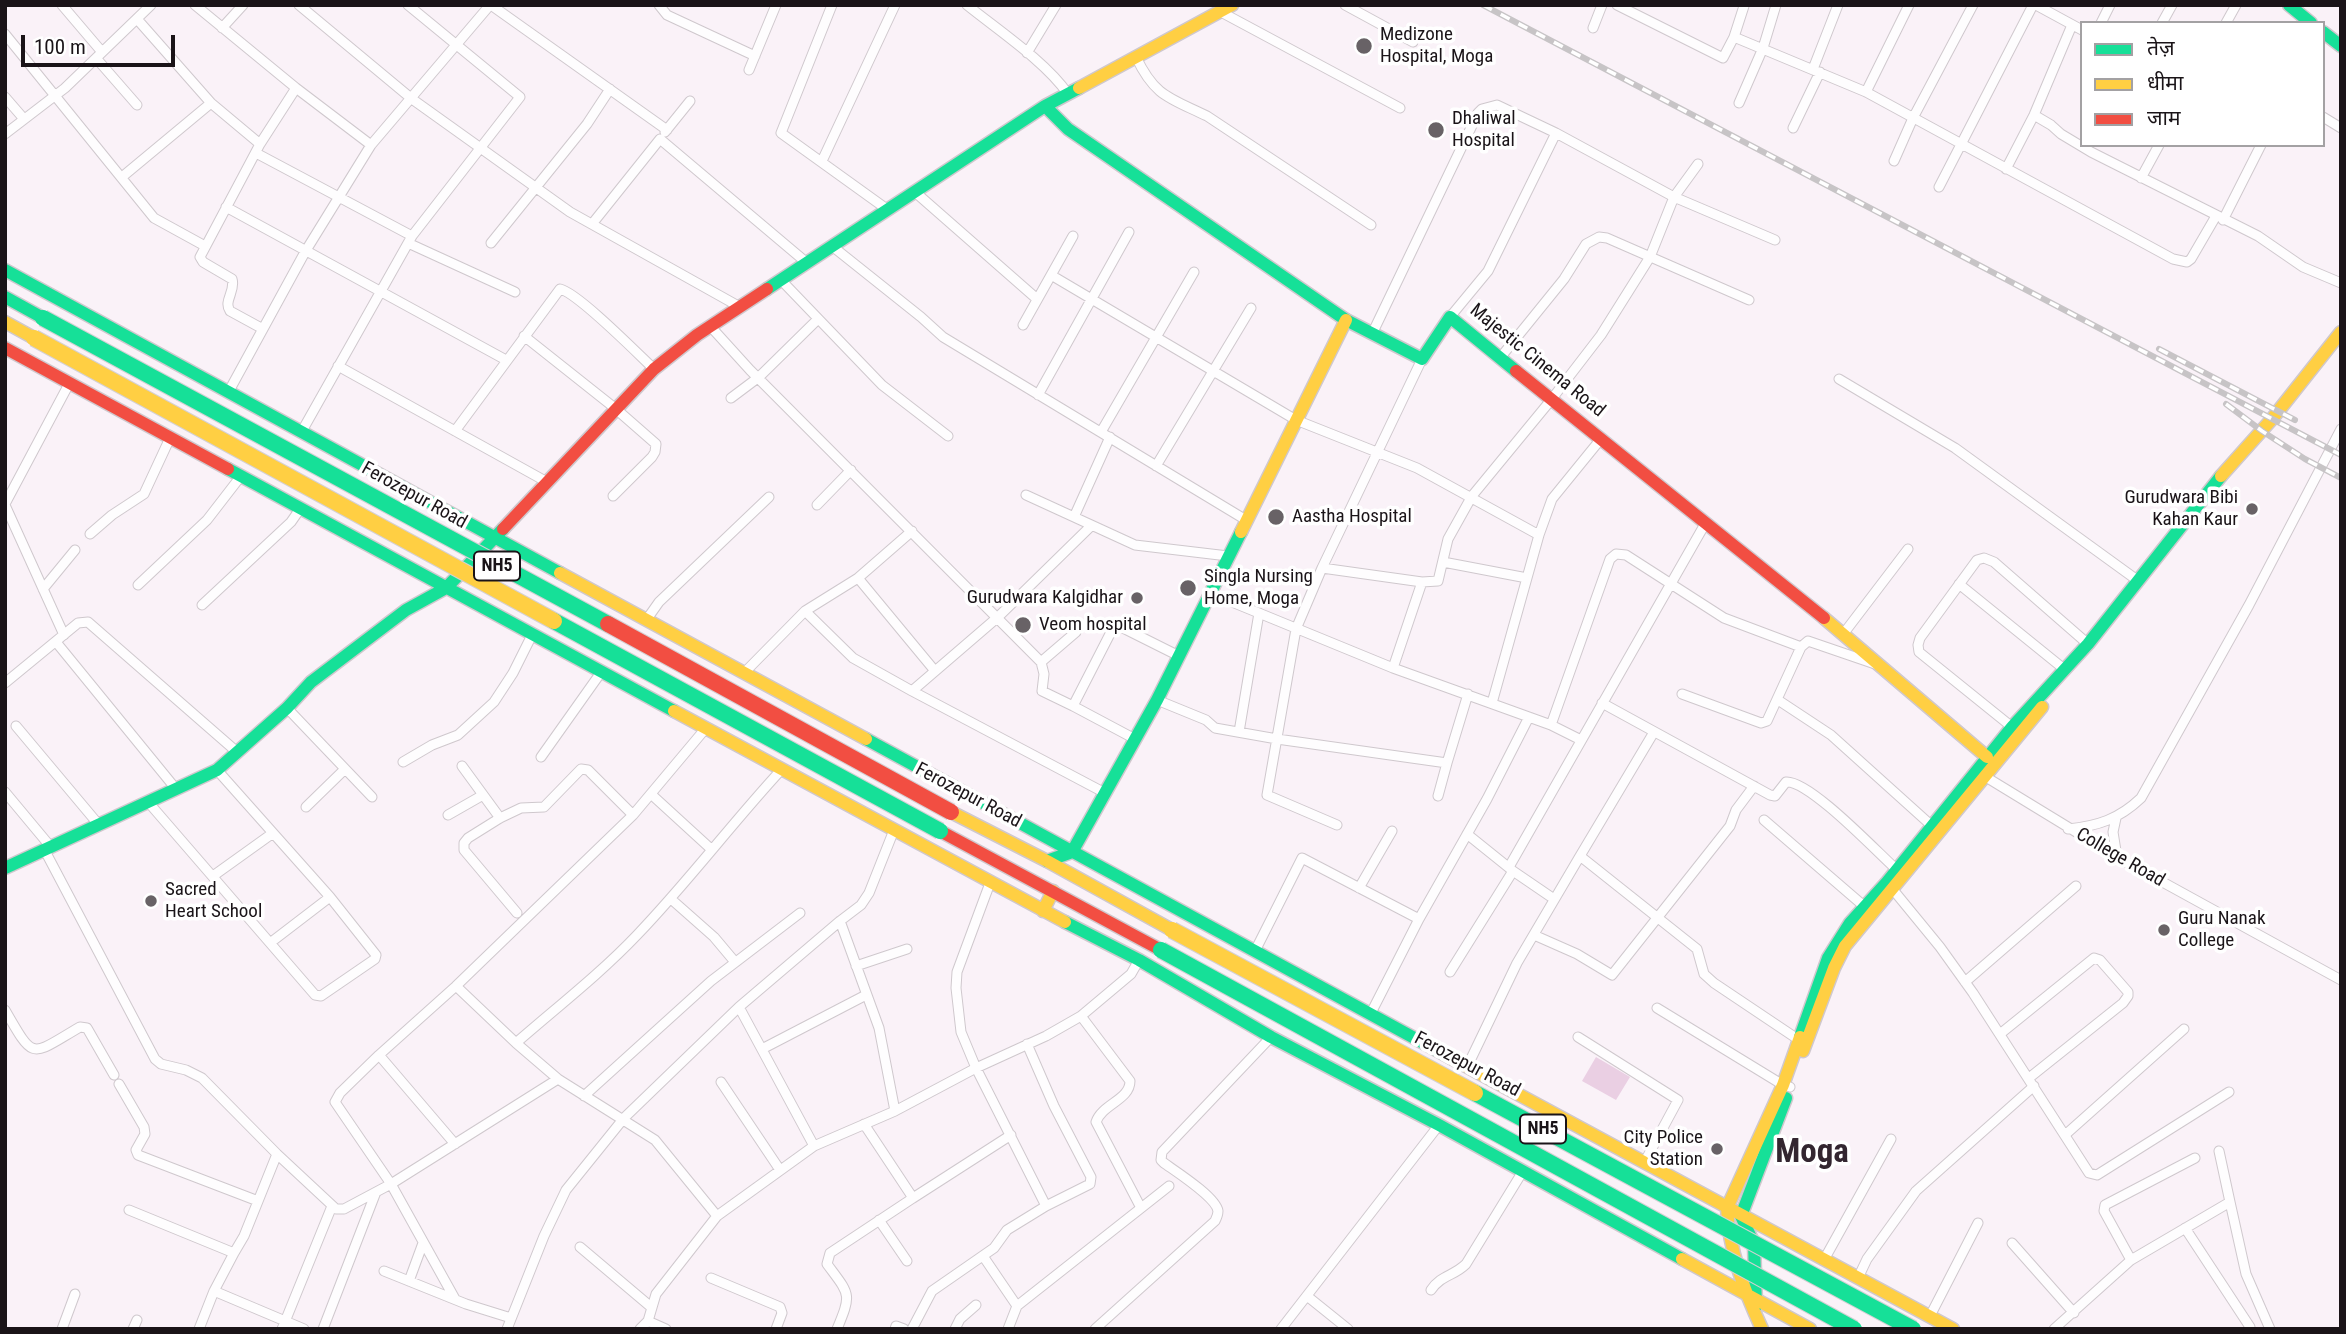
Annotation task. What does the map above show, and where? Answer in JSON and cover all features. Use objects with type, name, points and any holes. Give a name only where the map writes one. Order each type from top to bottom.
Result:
[{"type":"main road","points":[[2289,5],[2309,21]]},
{"type":"main road","points":[[5,868],[217,770],[287,708],[311,681],[406,610],[446,588],[654,369],[710,327],[1045,106],[1227,8]]},
{"type":"main road","points":[[2325,34],[2341,46]]},
{"type":"main road","points":[[1045,106],[1068,129],[1346,320],[1422,359]]},
{"type":"main road","points":[[5,270],[302,431],[489,543],[647,619],[1953,1329]]},
{"type":"main road","name":"Ferozepur Road","points":[[5,298],[1913,1329]]},
{"type":"main road","name":"Majestic Cinema Road","points":[[1422,359],[1451,317],[1600,440],[1844,634],[1987,757]]},
{"type":"main road","points":[[1047,861],[1072,852],[1135,740],[1346,320]]},
{"type":"main road","name":"NH5","points":[[5,322],[544,613],[1854,1329]]},
{"type":"main road","points":[[1759,1323],[1728,1226],[1845,946],[1932,826],[1980,773],[1987,757],[2088,644],[2243,449],[2272,419],[2341,332]]},
{"type":"main road","points":[[1787,1086],[1799,1040],[1828,958],[1850,923],[1891,880],[2341,344]]},
{"type":"main road","points":[[5,348],[990,883],[1139,960],[1272,1037],[1439,1125],[1810,1329]]},
{"type":"main road","points":[[1043,911],[1053,891]]},
{"type":"street","points":[[62,5],[137,105]]},
{"type":"street","points":[[5,134],[55,95],[151,5]]},
{"type":"street","points":[[195,5],[371,145]]},
{"type":"street","points":[[222,28],[243,5]]},
{"type":"street","points":[[299,5],[412,99],[536,187],[592,224],[740,307]]},
{"type":"street","points":[[302,431],[410,240],[520,97],[408,5]]},
{"type":"street","points":[[229,391],[305,252],[371,145],[490,5],[667,130]]},
{"type":"street","points":[[659,5],[667,15],[755,56]]},
{"type":"street","points":[[749,70],[776,5]]},
{"type":"street","points":[[832,5],[781,133],[888,210]]},
{"type":"street","points":[[822,161],[895,5]]},
{"type":"street","points":[[967,5],[1027,53],[1061,83],[1068,94]]},
{"type":"street","points":[[1027,53],[1056,5]]},
{"type":"street","points":[[1345,5],[1413,42]]},
{"type":"street","points":[[1593,28],[1602,5]]},
{"type":"street","points":[[1617,5],[1723,58],[1734,37],[1745,5]]},
{"type":"street","points":[[1735,5],[1745,5]]},
{"type":"street","points":[[1739,103],[1763,48],[1776,5]]},
{"type":"street","points":[[1793,128],[1838,5]]},
{"type":"street","points":[[1866,92],[1909,5]]},
{"type":"street","points":[[1894,161],[1913,118],[1973,5]]},
{"type":"street","points":[[1939,187],[2035,5],[2080,29]]},
{"type":"street","points":[[2102,21],[2110,5]]},
{"type":"street","points":[[2163,21],[2172,5]]},
{"type":"street","points":[[2227,21],[2236,5]]},
{"type":"street","points":[[1227,8],[1400,108]]},
{"type":"street","points":[[137,19],[211,103],[258,149],[410,240],[515,292]]},
{"type":"street","points":[[2006,169],[2034,115],[2072,25]]},
{"type":"street","points":[[5,34],[155,218],[205,246]]},
{"type":"street","points":[[1734,37],[1866,92],[2181,261],[2187,262],[2191,259],[2220,218],[2260,147]]},
{"type":"street","points":[[1136,57],[1147,80],[1163,94],[1184,107],[1208,116],[1371,225]]},
{"type":"street","points":[[263,329],[227,308],[234,284],[232,279],[201,260],[205,246],[258,149],[296,88]]},
{"type":"street","points":[[491,243],[587,124],[610,89]]},
{"type":"street","points":[[5,97],[24,119]]},
{"type":"street","points":[[592,224],[690,101]]},
{"type":"street","points":[[122,177],[211,103]]},
{"type":"street","points":[[1372,334],[1478,113],[1482,109],[1497,105],[1556,133],[1674,197],[1776,240]]},
{"type":"street","points":[[2034,115],[2061,134],[2080,143]]},
{"type":"street","points":[[2325,118],[2341,128]]},
{"type":"street","points":[[1451,317],[1488,271],[1556,133]]},
{"type":"street","points":[[660,139],[807,263]]},
{"type":"street","points":[[2141,178],[2158,147]]},
{"type":"street","points":[[2092,148],[2141,178],[2258,236],[2293,262],[2341,283]]},
{"type":"street","points":[[1322,568],[1438,582],[1448,539],[1472,496],[1601,335],[1650,257],[1674,197],[1698,164]]},
{"type":"street","points":[[915,192],[1037,299]]},
{"type":"street","points":[[226,207],[379,293],[506,360]]},
{"type":"street","points":[[1038,395],[1129,232]]},
{"type":"street","points":[[1023,325],[1073,236]]},
{"type":"street","points":[[1500,358],[1564,279],[1591,240],[1599,237],[1608,238],[1749,300]]},
{"type":"street","points":[[832,246],[922,317],[943,337],[1246,520]]},
{"type":"street","points":[[1101,432],[1194,272]]},
{"type":"street","points":[[1051,275],[1296,420],[1417,468],[1539,535]]},
{"type":"street","points":[[781,280],[883,385],[948,436]]},
{"type":"street","points":[[455,431],[562,288],[654,369]]},
{"type":"street","points":[[1156,466],[1251,309]]},
{"type":"street","points":[[731,398],[759,377],[817,320]]},
{"type":"street","points":[[710,327],[1041,662],[1044,674],[1042,691],[1135,740]]},
{"type":"street","points":[[524,336],[656,444],[652,457],[613,496]]},
{"type":"street","points":[[1337,825],[1267,795],[1296,629],[1322,568],[1422,359]]},
{"type":"street","points":[[338,366],[547,481]]},
{"type":"street","points":[[1839,379],[1955,448],[2137,580]]},
{"type":"street","points":[[64,635],[5,504],[70,382]]},
{"type":"street","points":[[2068,829],[2116,818],[2141,798],[2341,429]]},
{"type":"street","points":[[1074,517],[1110,437]]},
{"type":"street","points":[[90,534],[112,515],[144,494],[170,438]]},
{"type":"street","points":[[1492,703],[1539,535],[1552,499],[1600,440]]},
{"type":"street","points":[[817,505],[851,470]]},
{"type":"street","points":[[138,585],[207,520],[242,476]]},
{"type":"street","points":[[1026,495],[1135,545],[1228,556]]},
{"type":"street","points":[[647,619],[659,602],[769,497]]},
{"type":"street","points":[[202,605],[291,522],[300,509]]},
{"type":"street","points":[[1450,972],[1705,524]]},
{"type":"street","points":[[912,691],[998,617],[1091,526]]},
{"type":"street","points":[[744,673],[805,611],[858,578],[912,531]]},
{"type":"street","points":[[1844,634],[1908,549]]},
{"type":"street","points":[[43,589],[75,550]]},
{"type":"street","points":[[1551,725],[1612,556],[1621,553],[1671,582],[1724,618],[1801,646]]},
{"type":"street","points":[[2012,727],[1919,652],[1920,638],[1977,560],[1984,558],[1994,562],[2088,644]]},
{"type":"street","points":[[1443,562],[1527,578]]},
{"type":"street","points":[[858,578],[935,671]]},
{"type":"street","points":[[1393,668],[1422,582]]},
{"type":"street","points":[[1959,584],[2064,669]]},
{"type":"street","points":[[1210,593],[1393,668],[1551,725],[1581,740]]},
{"type":"street","points":[[805,611],[847,654],[1105,793]]},
{"type":"street","points":[[1238,732],[1259,613]]},
{"type":"street","points":[[5,683],[81,622],[92,624],[237,752]]},
{"type":"street","points":[[1073,706],[1116,627],[1179,656]]},
{"type":"street","points":[[1041,662],[1076,632]]},
{"type":"street","points":[[403,762],[432,745],[458,736],[494,702],[513,673],[533,633]]},
{"type":"street","points":[[1682,694],[1761,723],[1767,721],[1801,646],[1808,641],[1883,667]]},
{"type":"street","points":[[56,642],[176,789]]},
{"type":"street","points":[[541,757],[602,671]]},
{"type":"street","points":[[1438,796],[1468,694]]},
{"type":"street","points":[[1157,700],[1206,720],[1215,728],[1447,762]]},
{"type":"street","points":[[1778,700],[1831,736],[1932,826]]},
{"type":"street","points":[[1602,703],[1775,796],[1786,782],[1798,784],[1826,805],[1891,880],[1940,947],[2032,1082],[2089,1173],[2097,1174],[2229,1092]]},
{"type":"street","points":[[287,708],[372,797]]},
{"type":"street","points":[[1371,1013],[1529,717]]},
{"type":"street","points":[[16,726],[99,825]]},
{"type":"street","points":[[455,1299],[391,1184],[335,1102],[340,1093],[379,1055],[456,986],[633,815],[706,728]]},
{"type":"street","points":[[1468,1065],[1517,963],[1654,732]]},
{"type":"street","points":[[462,766],[500,818]]},
{"type":"street","points":[[306,807],[345,769]]},
{"type":"street","points":[[517,913],[469,856],[463,846],[468,838],[500,818],[526,807],[544,807],[580,769],[588,770],[633,815]]},
{"type":"street","points":[[516,1043],[632,941],[782,769]]},
{"type":"street","points":[[149,803],[318,997],[376,959],[375,954],[330,897],[217,770]]},
{"type":"street","name":"College Road","points":[[1980,773],[2068,829],[2341,980]]},
{"type":"street","points":[[1534,934],[1577,954],[1612,975],[1730,826],[1736,810],[1754,786]]},
{"type":"street","points":[[5,792],[47,847],[155,1059],[167,1066],[198,1075],[332,1206],[344,1209],[391,1184],[558,1079]]},
{"type":"street","points":[[448,815],[483,795]]},
{"type":"street","points":[[652,795],[711,849]]},
{"type":"street","points":[[2116,818],[2113,832],[2117,857]]},
{"type":"street","points":[[1764,820],[1866,906]]},
{"type":"street","points":[[507,1329],[561,1198],[624,1118],[739,1007],[861,905],[866,899],[894,830]]},
{"type":"street","points":[[1359,888],[1392,831]]},
{"type":"street","points":[[213,876],[273,833]]},
{"type":"street","points":[[1467,834],[1554,899]]},
{"type":"street","points":[[1580,856],[1697,949],[1704,974],[1714,983],[1799,1040]]},
{"type":"street","points":[[1256,949],[1302,858],[1419,919]]},
{"type":"street","points":[[990,883],[959,963],[956,980],[961,1032],[976,1068],[1046,1206]]},
{"type":"street","points":[[1965,982],[2076,886]]},
{"type":"street","points":[[270,943],[330,897]]},
{"type":"street","points":[[671,899],[714,937],[735,962]]},
{"type":"street","points":[[584,1097],[735,962],[800,913]]},
{"type":"street","points":[[839,921],[879,1028],[895,1111]]},
{"type":"street","points":[[856,966],[907,949]]},
{"type":"street","points":[[1858,1278],[1867,1259],[1916,1191],[2032,1082],[2123,1003],[2128,992],[2100,960],[2094,958],[2000,1034]]},
{"type":"street","points":[[640,1329],[648,1321],[656,1294],[717,1216],[814,1146],[895,1111],[1081,1016],[1131,974],[1139,960]]},
{"type":"street","points":[[456,986],[558,1079],[584,1097],[624,1118],[659,1143],[717,1216]]},
{"type":"street","points":[[762,1049],[866,995]]},
{"type":"street","points":[[739,1007],[814,1146]]},
{"type":"street","points":[[1657,1008],[1787,1086]]},
{"type":"street","points":[[5,1010],[26,1045],[33,1049],[42,1049],[80,1027],[87,1028],[146,1131],[136,1150],[138,1155],[258,1201]]},
{"type":"street","points":[[1081,1016],[1130,1081],[1127,1092],[1101,1112],[1096,1122],[1141,1208]]},
{"type":"street","points":[[2065,1135],[2184,1029]]},
{"type":"street","points":[[1095,1329],[1218,1215],[1216,1205],[1161,1160],[1161,1152],[1272,1037]]},
{"type":"street","points":[[1578,1037],[1678,1100],[1644,1163]]},
{"type":"street","points":[[912,1329],[932,1291],[998,1245],[1005,1231],[1046,1206],[1087,1186],[1091,1177],[1054,1106],[1027,1044]]},
{"type":"street","points":[[379,1055],[455,1144]]},
{"type":"street","points":[[720,1082],[780,1170]]},
{"type":"street","points":[[864,1124],[913,1198]]},
{"type":"street","points":[[1281,1329],[1439,1125]]},
{"type":"street","points":[[837,1329],[848,1293],[827,1264],[828,1256],[833,1250],[1012,1135]]},
{"type":"street","points":[[1825,1258],[1891,1139]]},
{"type":"street","points":[[2219,1151],[2246,1274],[2270,1329]]},
{"type":"street","points":[[199,1329],[277,1154]]},
{"type":"street","points":[[2131,1260],[2104,1211],[2105,1205],[2195,1158]]},
{"type":"street","points":[[1431,1290],[1438,1280],[1466,1264],[1522,1171]]},
{"type":"street","points":[[1008,1329],[1017,1306],[1169,1186]]},
{"type":"street","points":[[323,1329],[376,1192]]},
{"type":"street","points":[[2054,1329],[2131,1260],[2230,1202]]},
{"type":"street","points":[[283,1325],[332,1206]]},
{"type":"street","points":[[129,1210],[234,1252]]},
{"type":"street","points":[[879,1220],[907,1261]]},
{"type":"street","points":[[1930,1316],[1978,1223]]},
{"type":"street","points":[[2185,1228],[2249,1327]]},
{"type":"street","points":[[409,1281],[423,1243]]},
{"type":"street","points":[[2012,1243],[2074,1313]]},
{"type":"street","points":[[580,1247],[651,1307]]},
{"type":"street","points":[[983,1256],[1017,1306]]},
{"type":"street","points":[[384,1271],[511,1318]]},
{"type":"street","points":[[711,1278],[780,1307],[781,1318],[776,1329]]},
{"type":"street","points":[[214,1291],[283,1325],[304,1329]]},
{"type":"street","points":[[62,1329],[75,1294]]},
{"type":"street","points":[[1307,1296],[1348,1329]]},
{"type":"street","points":[[955,1329],[960,1319],[976,1306]]},
{"type":"street","points":[[648,1321],[666,1329]]},
{"type":"street","points":[[895,1329],[896,1326],[904,1329]]},
{"type":"shaded area","points":[[1596,1057],[1630,1077],[1616,1100],[1582,1081]]},
{"type":"railway","points":[[1483,5],[2341,455]]},
{"type":"railway","points":[[2159,349],[2295,420]]},
{"type":"railway","points":[[2226,404],[2305,459],[2341,478]]},
{"type":"traffic: fast","points":[[2289,5],[2309,21]]},
{"type":"traffic: fast","points":[[2325,34],[2341,46]]},
{"type":"traffic: fast","points":[[767,289],[1045,106],[1079,88]]},
{"type":"traffic: fast","points":[[1045,106],[1068,129],[1346,320],[1422,359],[1450,317],[1516,371]]},
{"type":"traffic: fast","points":[[5,270],[560,573]]},
{"type":"traffic: fast","points":[[5,297],[43,318]]},
{"type":"traffic: fast","points":[[43,318],[608,624]]},
{"type":"traffic: fast","points":[[228,469],[674,711]]},
{"type":"traffic: fast","points":[[1800,1037],[1828,958],[1850,923],[1887,882],[2012,727],[2088,644],[2221,476]]},
{"type":"traffic: fast","points":[[5,868],[217,770],[287,708],[311,682],[406,610],[446,588],[503,529]]},
{"type":"traffic: fast","points":[[1047,861],[1072,852],[1157,700],[1241,532]]},
{"type":"traffic: fast","points":[[554,621],[940,831]]},
{"type":"traffic: fast","points":[[866,739],[1451,1058]]},
{"type":"traffic: fast","points":[[1065,922],[1139,960],[1271,1037],[1439,1125],[1682,1259]]},
{"type":"traffic: fast","points":[[1161,950],[1854,1329]]},
{"type":"traffic: fast","points":[[1475,1093],[1913,1329]]},
{"type":"traffic: fast","points":[[1756,1306],[1754,1244],[1741,1216],[1786,1098]]},
{"type":"traffic: slow","points":[[1079,88],[1232,5]]},
{"type":"traffic: slow","points":[[1241,532],[1346,320]]},
{"type":"traffic: slow","points":[[5,322],[34,338]]},
{"type":"traffic: slow","points":[[2221,476],[2272,419],[2341,332]]},
{"type":"traffic: slow","points":[[34,338],[554,621]]},
{"type":"traffic: slow","points":[[560,573],[866,739]]},
{"type":"traffic: slow","points":[[1824,618],[1987,757]]},
{"type":"traffic: slow","points":[[1803,1051],[1845,946],[2042,707]]},
{"type":"traffic: slow","points":[[674,711],[1065,922]]},
{"type":"traffic: slow","points":[[951,812],[1172,930]]},
{"type":"traffic: slow","points":[[1043,911],[1053,891]]},
{"type":"traffic: slow","points":[[1172,930],[1475,1093]]},
{"type":"traffic: slow","points":[[1762,1329],[1738,1270],[1727,1208],[1783,1085],[1800,1037]]},
{"type":"traffic: slow","points":[[1451,1058],[1953,1329]]},
{"type":"traffic: slow","points":[[1682,1259],[1810,1329]]},
{"type":"traffic: jam","points":[[503,529],[654,369],[697,335],[767,289]]},
{"type":"traffic: jam","points":[[5,348],[228,469]]},
{"type":"traffic: jam","points":[[1516,371],[1824,618]]},
{"type":"traffic: jam","points":[[608,624],[951,812]]},
{"type":"traffic: jam","points":[[940,831],[1161,950]]},
{"type":"place","name":"Medizone Hospital, Moga","points":[[1364,46]]},
{"type":"place","name":"Dhaliwal Hospital","points":[[1436,130]]},
{"type":"place","name":"Gurudwara Bibi Kahan Kaur","points":[[2252,509]]},
{"type":"place","name":"Aastha Hospital","points":[[1276,517]]},
{"type":"place","name":"Singla Nursing Home, Moga","points":[[1188,588]]},
{"type":"place","name":"Gurudwara Kalgidhar","points":[[1137,598]]},
{"type":"place","name":"Veom hospital","points":[[1023,625]]},
{"type":"place","name":"Sacred Heart School","points":[[151,901]]},
{"type":"place","name":"Guru Nanak College","points":[[2164,930]]},
{"type":"place","name":"City Police Station","points":[[1717,1149]]},
{"type":"district","name":"Moga","points":[[1812,1154]]}]
